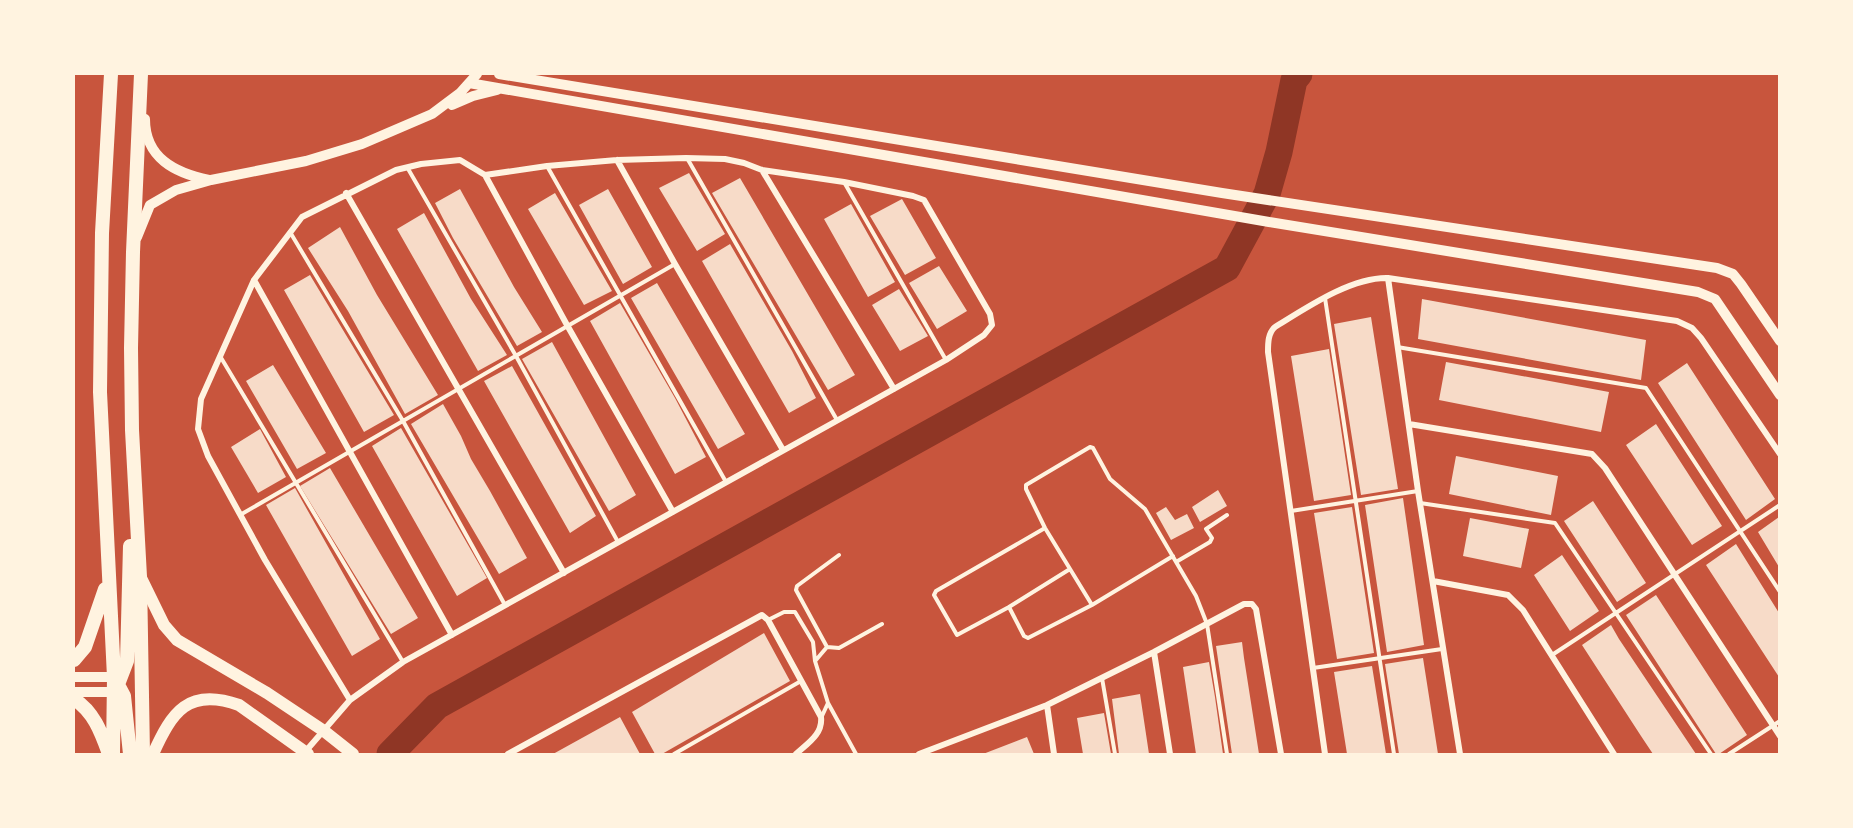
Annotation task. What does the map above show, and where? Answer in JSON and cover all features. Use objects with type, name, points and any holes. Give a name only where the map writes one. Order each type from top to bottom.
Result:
[{"type":"highway","points":[[111,74],[102,233],[100,381],[108,581],[116,684],[111,754]]},
{"type":"highway","points":[[116,684],[127,661],[129,637],[133,252],[143,74]]},
{"type":"highway","points":[[132,430],[140,577],[143,754]]},
{"type":"highway","points":[[74,660],[85,647],[108,581]]},
{"type":"highway","points":[[116,684],[124,696],[130,754]]},
{"type":"highway","points":[[74,699],[84,706],[95,719],[111,754]]},
{"type":"main road","points":[[140,577],[164,625],[177,640],[267,693],[324,731],[353,754]]},
{"type":"main road","points":[[153,754],[165,727],[175,713],[186,704],[205,699],[226,700],[239,705],[307,753]]},
{"type":"street","points":[[143,74],[145,130],[152,150],[168,166],[192,176],[211,180]]},
{"type":"street","points":[[432,114],[460,93],[477,74]]},
{"type":"street","points":[[499,74],[518,75],[1222,193],[1717,268],[1733,274],[1779,341]]},
{"type":"street","points":[[469,83],[1269,222],[1698,292],[1715,299],[1779,394]]},
{"type":"street","points":[[133,252],[141,225],[150,206],[176,190],[211,180],[306,161],[362,144],[462,100],[503,89]]},
{"type":"street","points":[[307,753],[351,700],[403,662],[946,360],[984,335],[992,325],[990,314],[928,206],[924,200],[906,194],[762,170],[725,159],[617,160],[548,166],[485,176]]},
{"type":"street","points":[[351,700],[239,515],[208,456],[198,429],[201,399],[254,280],[302,217],[346,193],[407,167],[460,160],[485,176],[673,512]]},
{"type":"street","points":[[617,160],[783,450]]},
{"type":"street","points":[[762,170],[894,389]]},
{"type":"street","points":[[346,193],[564,573]]},
{"type":"street","points":[[1325,754],[1268,352],[1268,341],[1272,330],[1325,298],[1377,278],[1677,321],[1692,328],[1701,338],[1779,454]]},
{"type":"street","points":[[1388,278],[1418,491],[1460,754]]},
{"type":"street","points":[[254,280],[452,635]]},
{"type":"street","points":[[1409,424],[1592,453],[1605,468],[1675,573],[1779,736]]},
{"type":"street","points":[[1433,581],[1508,595],[1522,610],[1614,754]]},
{"type":"street","points":[[919,754],[1047,705],[1244,604],[1252,604],[1256,609],[1281,754]]},
{"type":"street","points":[[508,754],[762,615],[768,620],[821,717],[822,725],[818,734],[796,754]]},
{"type":"street","points":[[1154,652],[1170,754]]},
{"type":"street","points":[[74,677],[116,684]]},
{"type":"street","points":[[74,692],[116,684]]},
{"type":"street","points":[[1047,705],[1054,754]]},
{"type":"lane","points":[[686,158],[837,420]]},
{"type":"lane","points":[[548,166],[727,483]]},
{"type":"lane","points":[[407,167],[516,356],[619,543]]},
{"type":"lane","points":[[844,182],[946,360]]},
{"type":"lane","points":[[290,232],[403,421],[505,605]]},
{"type":"lane","points":[[239,515],[675,264]]},
{"type":"lane","points":[[1325,298],[1394,754]]},
{"type":"lane","points":[[1397,347],[1646,388],[1779,592]]},
{"type":"lane","points":[[220,355],[403,662]]},
{"type":"lane","points":[[1092,605],[1045,528],[1026,489],[1026,484],[1090,447],[1093,448],[1110,479],[1145,509],[1196,596],[1207,624],[1227,754]]},
{"type":"lane","points":[[1291,512],[1418,491]]},
{"type":"lane","points":[[1420,503],[1555,523],[1711,754]]},
{"type":"lane","points":[[1551,655],[1779,505]]},
{"type":"lane","points":[[1176,562],[1210,542],[1212,538],[1206,529],[1227,515]]},
{"type":"lane","points":[[1045,528],[936,591],[934,595],[957,635],[1009,607],[1070,568]]},
{"type":"lane","points":[[827,647],[796,590],[797,586],[839,555]]},
{"type":"lane","points":[[1009,607],[1024,636],[1028,638],[1092,605],[1173,556]]},
{"type":"lane","points":[[768,620],[784,612],[795,612],[813,642],[815,661],[828,703],[856,754]]},
{"type":"lane","points":[[827,647],[839,648],[882,624]]},
{"type":"lane","points":[[815,661],[827,647]]},
{"type":"lane","points":[[1313,668],[1442,649]]},
{"type":"lane","points":[[1102,677],[1115,754]]},
{"type":"lane","points":[[674,754],[802,681]]},
{"type":"lane","points":[[821,717],[828,703]]},
{"type":"lane","points":[[1730,754],[1779,721]]},
{"type":"building","points":[[689,173],[725,234],[697,251],[659,188]]},
{"type":"building","points":[[740,178],[855,375],[828,390],[712,193]]},
{"type":"building","points":[[460,189],[514,287],[542,332],[517,346],[435,203]]},
{"type":"building","points":[[608,189],[652,267],[623,284],[579,205]]},
{"type":"building","points":[[555,193],[612,291],[584,305],[528,209]]},
{"type":"building","points":[[902,199],[936,258],[905,275],[870,216]]},
{"type":"building","points":[[851,204],[895,282],[868,297],[824,219]]},
{"type":"building","points":[[424,213],[471,299],[507,355],[478,371],[397,229]]},
{"type":"building","points":[[340,227],[377,295],[438,395],[405,414],[348,311],[308,248]]},
{"type":"building","points":[[730,244],[792,351],[816,398],[789,413],[702,261]]},
{"type":"building","points":[[939,266],[967,311],[937,329],[909,283]]},
{"type":"building","points":[[310,275],[394,415],[364,432],[284,290]]},
{"type":"building","points":[[657,283],[745,434],[718,449],[631,298]]},
{"type":"building","points":[[899,289],[928,336],[900,351],[872,305]]},
{"type":"building","points":[[1422,299],[1646,340],[1641,380],[1418,339]]},
{"type":"building","points":[[620,303],[706,457],[675,474],[590,321]]},
{"type":"building","points":[[1371,317],[1398,489],[1361,495],[1334,324]]},
{"type":"building","points":[[552,342],[636,495],[609,511],[522,359]]},
{"type":"building","points":[[1329,349],[1351,495],[1314,501],[1291,356]]},
{"type":"building","points":[[1446,362],[1609,392],[1601,432],[1439,400]]},
{"type":"building","points":[[1687,363],[1775,499],[1746,520],[1658,383]]},
{"type":"building","points":[[273,365],[326,453],[297,469],[246,381]]},
{"type":"building","points":[[512,366],[596,516],[570,533],[484,381]]},
{"type":"building","points":[[443,404],[527,558],[499,574],[411,424]]},
{"type":"building","points":[[1656,424],[1722,526],[1692,545],[1626,445]]},
{"type":"building","points":[[401,428],[487,578],[457,596],[372,446]]},
{"type":"building","points":[[260,429],[286,477],[258,493],[231,447]]},
{"type":"building","points":[[1456,456],[1558,476],[1551,515],[1449,494]]},
{"type":"building","points":[[330,468],[418,618],[391,634],[300,486]]},
{"type":"building","points":[[295,488],[380,639],[352,656],[266,505]]},
{"type":"building","points":[[1218,490],[1227,506],[1200,522],[1192,507]]},
{"type":"building","points":[[1403,498],[1424,645],[1387,652],[1365,505]]},
{"type":"building","points":[[1593,501],[1646,583],[1617,602],[1564,521]]},
{"type":"building","points":[[1166,507],[1175,520],[1187,514],[1194,528],[1171,540],[1156,513]]},
{"type":"building","points":[[1352,507],[1374,653],[1337,659],[1314,513]]},
{"type":"building","points":[[1779,517],[1779,567],[1758,532]]},
{"type":"building","points":[[1470,518],[1529,529],[1521,568],[1463,556]]},
{"type":"building","points":[[1736,544],[1779,613],[1779,677],[1706,565]]},
{"type":"building","points":[[1562,555],[1599,611],[1570,631],[1534,575]]},
{"type":"building","points":[[1656,595],[1747,735],[1719,754],[1716,754],[1626,615]]},
{"type":"building","points":[[1611,625],[1696,754],[1653,754],[1641,736],[1582,645]]},
{"type":"building","points":[[764,633],[790,681],[662,754],[655,754],[632,712]]},
{"type":"building","points":[[1242,642],[1259,754],[1232,754],[1216,646]]},
{"type":"building","points":[[1423,658],[1438,754],[1399,754],[1385,664]]},
{"type":"building","points":[[1209,662],[1223,754],[1196,754],[1183,667]]},
{"type":"building","points":[[1372,666],[1386,754],[1347,754],[1334,672]]},
{"type":"building","points":[[1140,694],[1149,754],[1119,754],[1112,699]]},
{"type":"building","points":[[1104,713],[1111,754],[1083,754],[1077,718]]},
{"type":"building","points":[[620,717],[640,754],[553,754]]},
{"type":"building","points":[[1027,737],[1034,754],[983,754]]},
{"type":"waterway","points":[[390,754],[437,706],[1227,268],[1267,194],[1279,152],[1294,80],[1299,74]]}]
